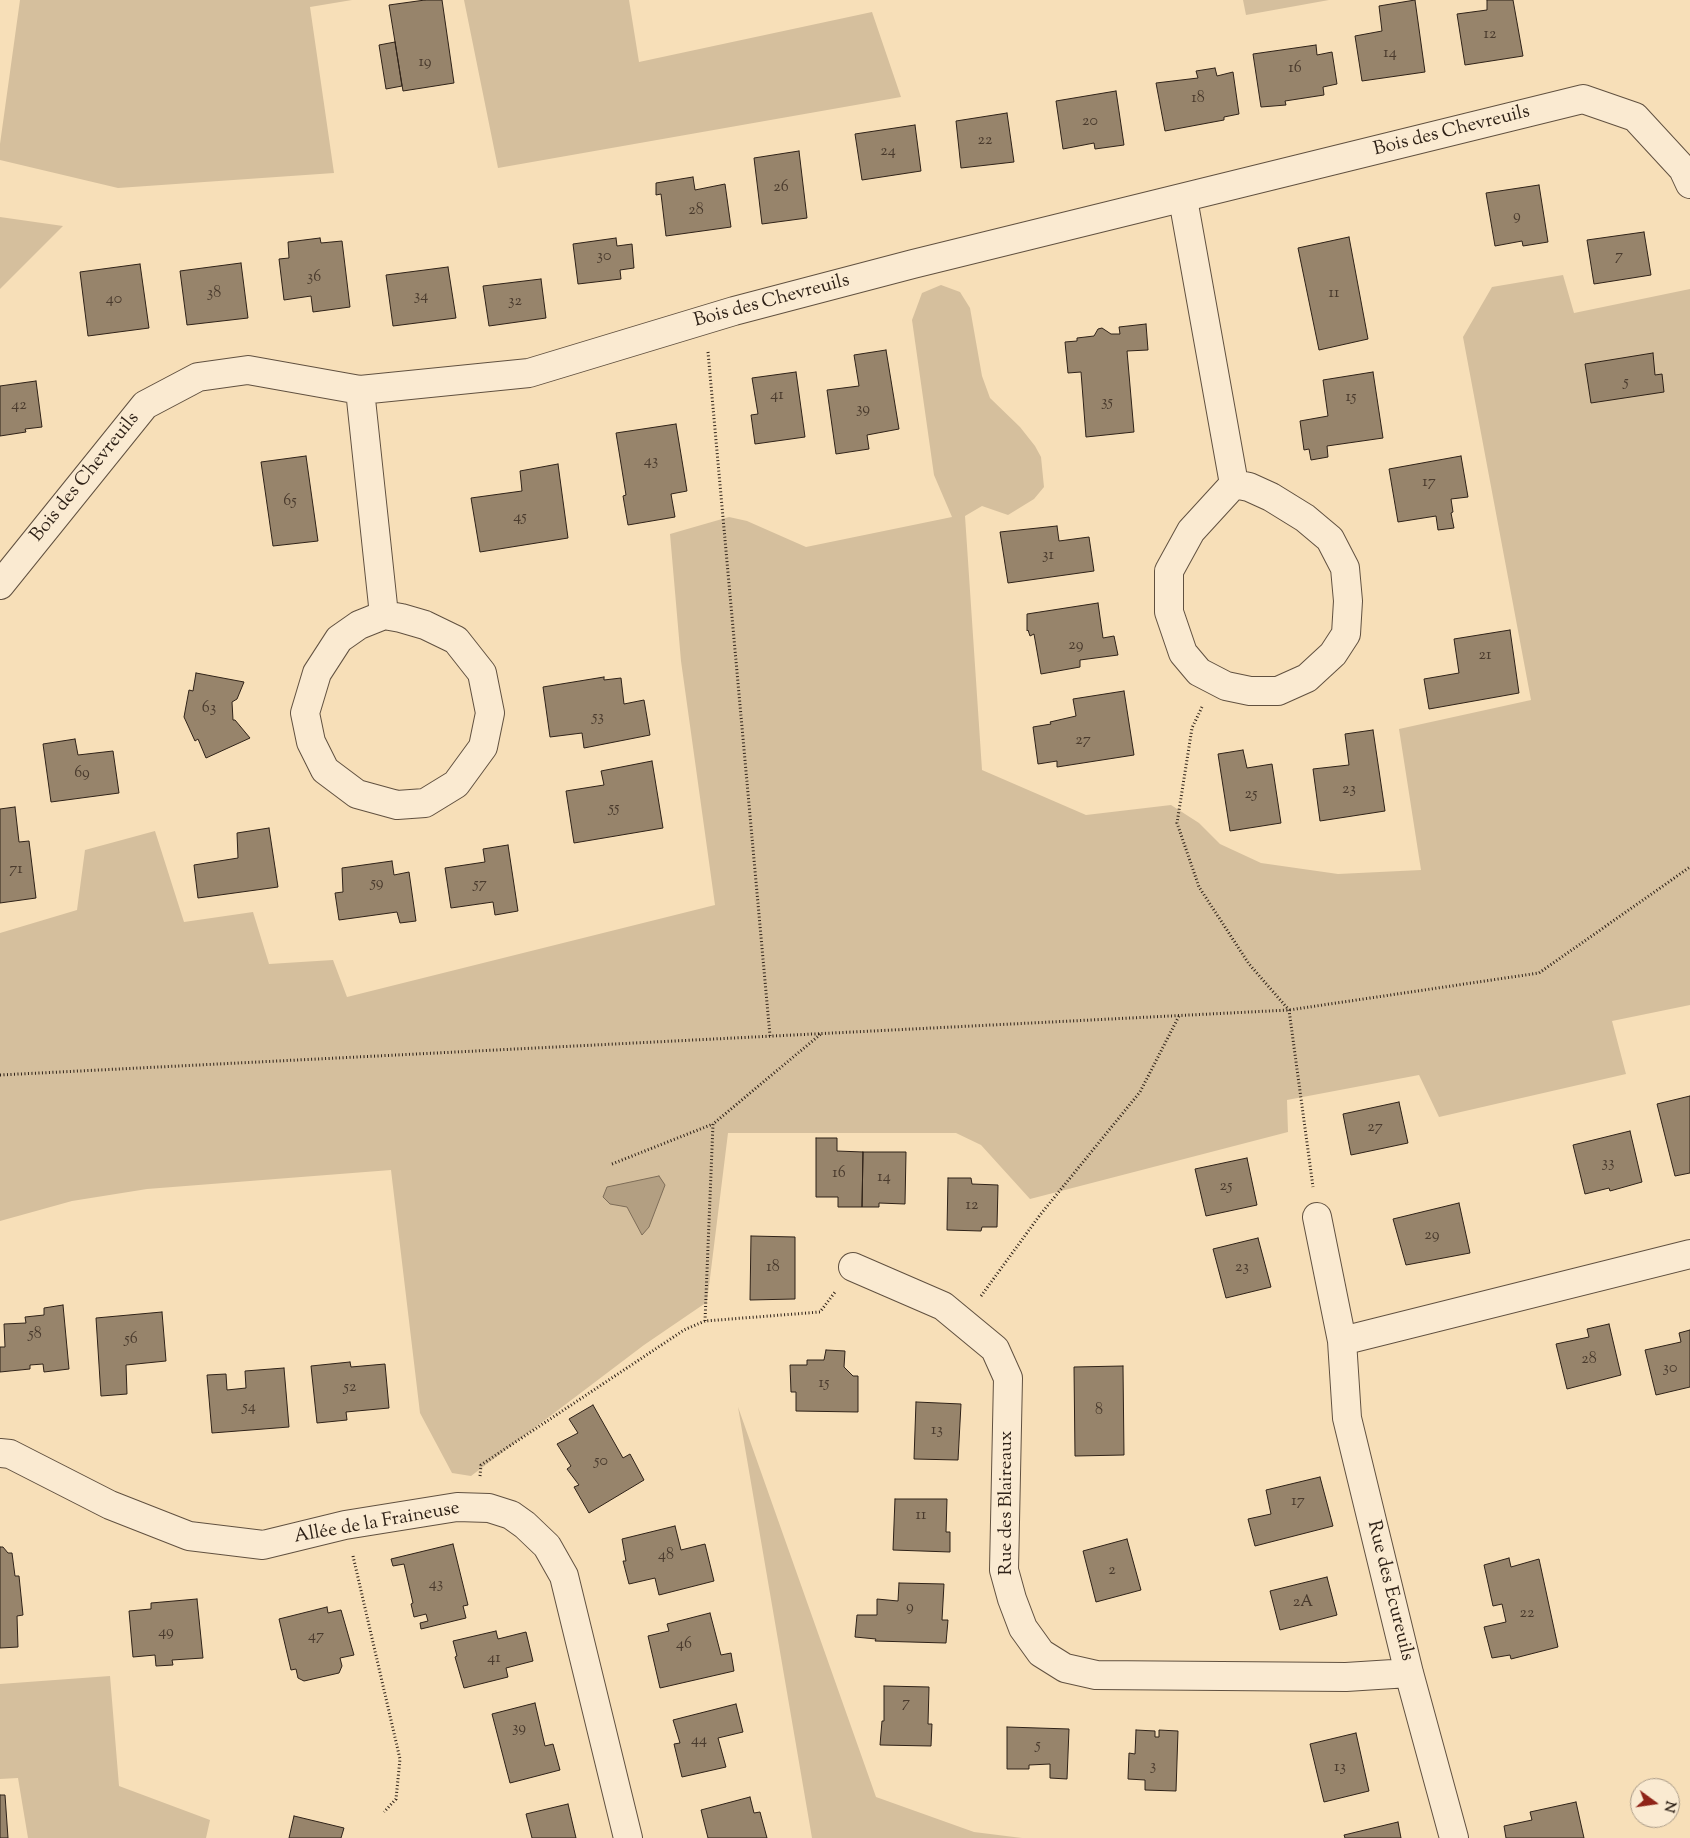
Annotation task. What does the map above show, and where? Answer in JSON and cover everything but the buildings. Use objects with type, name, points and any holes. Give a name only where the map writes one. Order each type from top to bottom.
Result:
[{"type":"street","name":"Bois des Chevreuils","points":[[0,585],[145,405],[198,377],[248,370],[360,390],[529,373],[705,319],[913,264],[1583,99],[1635,117],[1682,169],[1690,184]]},
{"type":"street","points":[[1183,199],[1234,484]]},
{"type":"street","points":[[360,390],[384,615]]},
{"type":"street","points":[[1234,484],[1249,487],[1272,497],[1305,518],[1330,539],[1345,568],[1348,601],[1346,634],[1333,654],[1308,678],[1278,691],[1250,691],[1226,686],[1199,672],[1183,653],[1169,612],[1170,570],[1191,530],[1234,484]]},
{"type":"street","points":[[384,615],[424,625],[456,640],[482,673],[490,713],[484,747],[456,784],[425,803],[397,805],[357,794],[325,770],[311,742],[306,714],[317,674],[338,640],[359,624],[384,615]]},
{"type":"street","name":"Rue des Ecureuils","points":[[1317,1217],[1342,1341],[1347,1418],[1409,1673],[1454,1838]]},
{"type":"street","points":[[1342,1341],[1690,1254]]},
{"type":"street","name":"Rue des Blaireaux","points":[[853,1267],[943,1306],[995,1349],[1008,1378],[1004,1570],[1023,1628],[1041,1653],[1065,1668],[1096,1675],[1346,1677],[1409,1673]]},
{"type":"street","name":"Allée de la Fraineuse","points":[[0,1453],[10,1454],[110,1504],[189,1536],[263,1545],[346,1525],[457,1507],[489,1508],[510,1515],[525,1525],[547,1546],[564,1576],[628,1838]]},
{"type":"path","points":[[705,319],[770,1036]]},
{"type":"path","points":[[1215,680],[1192,728],[1176,824],[1199,887],[1250,964],[1290,1010],[1317,1217]]},
{"type":"path","points":[[0,1075],[1290,1010],[1539,973],[1690,867]]},
{"type":"path","points":[[962,1321],[1040,1215],[1140,1092],[1179,1016]]},
{"type":"path","points":[[612,1164],[713,1124],[822,1033]]},
{"type":"path","points":[[706,1321],[713,1124]]},
{"type":"path","points":[[477,1508],[481,1465],[684,1330],[706,1321],[820,1312],[853,1267]]},
{"type":"path","points":[[346,1525],[400,1759],[396,1799],[384,1812]]},
{"type":"shaded area","points":[[20,0],[352,0],[310,7],[334,173],[118,188],[0,160],[0,144]]},
{"type":"shaded area","points":[[464,0],[629,0],[639,62],[872,12],[901,97],[498,168]]},
{"type":"shaded area","points":[[1243,0],[1329,0],[1246,15]]},
{"type":"shaded area","points":[[0,217],[63,226],[0,289]]},
{"type":"shaded area","points":[[1563,275],[1574,313],[1690,289],[1690,1005],[1612,1021],[1626,1074],[1439,1117],[1419,1075],[1287,1100],[1288,1132],[1030,1199],[981,1145],[956,1133],[728,1133],[707,1302],[644,1345],[471,1476],[452,1473],[420,1413],[391,1170],[147,1189],[72,1201],[0,1221],[0,933],[77,910],[85,850],[155,831],[184,922],[253,912],[269,964],[333,960],[347,997],[715,905],[681,661],[670,534],[729,517],[747,521],[806,547],[952,517],[934,475],[912,320],[922,293],[941,285],[960,292],[970,308],[982,376],[990,398],[1020,427],[1035,446],[1041,457],[1044,487],[1034,499],[1008,515],[982,506],[965,516],[982,770],[1086,815],[1171,805],[1199,823],[1220,844],[1261,863],[1338,874],[1421,870],[1399,729],[1531,700],[1463,337],[1492,287]]},
{"type":"shaded area","points":[[659,1176],[665,1185],[649,1227],[642,1235],[627,1207],[610,1204],[603,1197],[607,1187]]},
{"type":"shaded area","points":[[738,1407],[876,1797],[974,1832],[1022,1838],[812,1838]]},
{"type":"shaded area","points":[[110,1676],[119,1786],[210,1820],[206,1838],[28,1838],[18,1778],[0,1779],[0,1684]]}]
